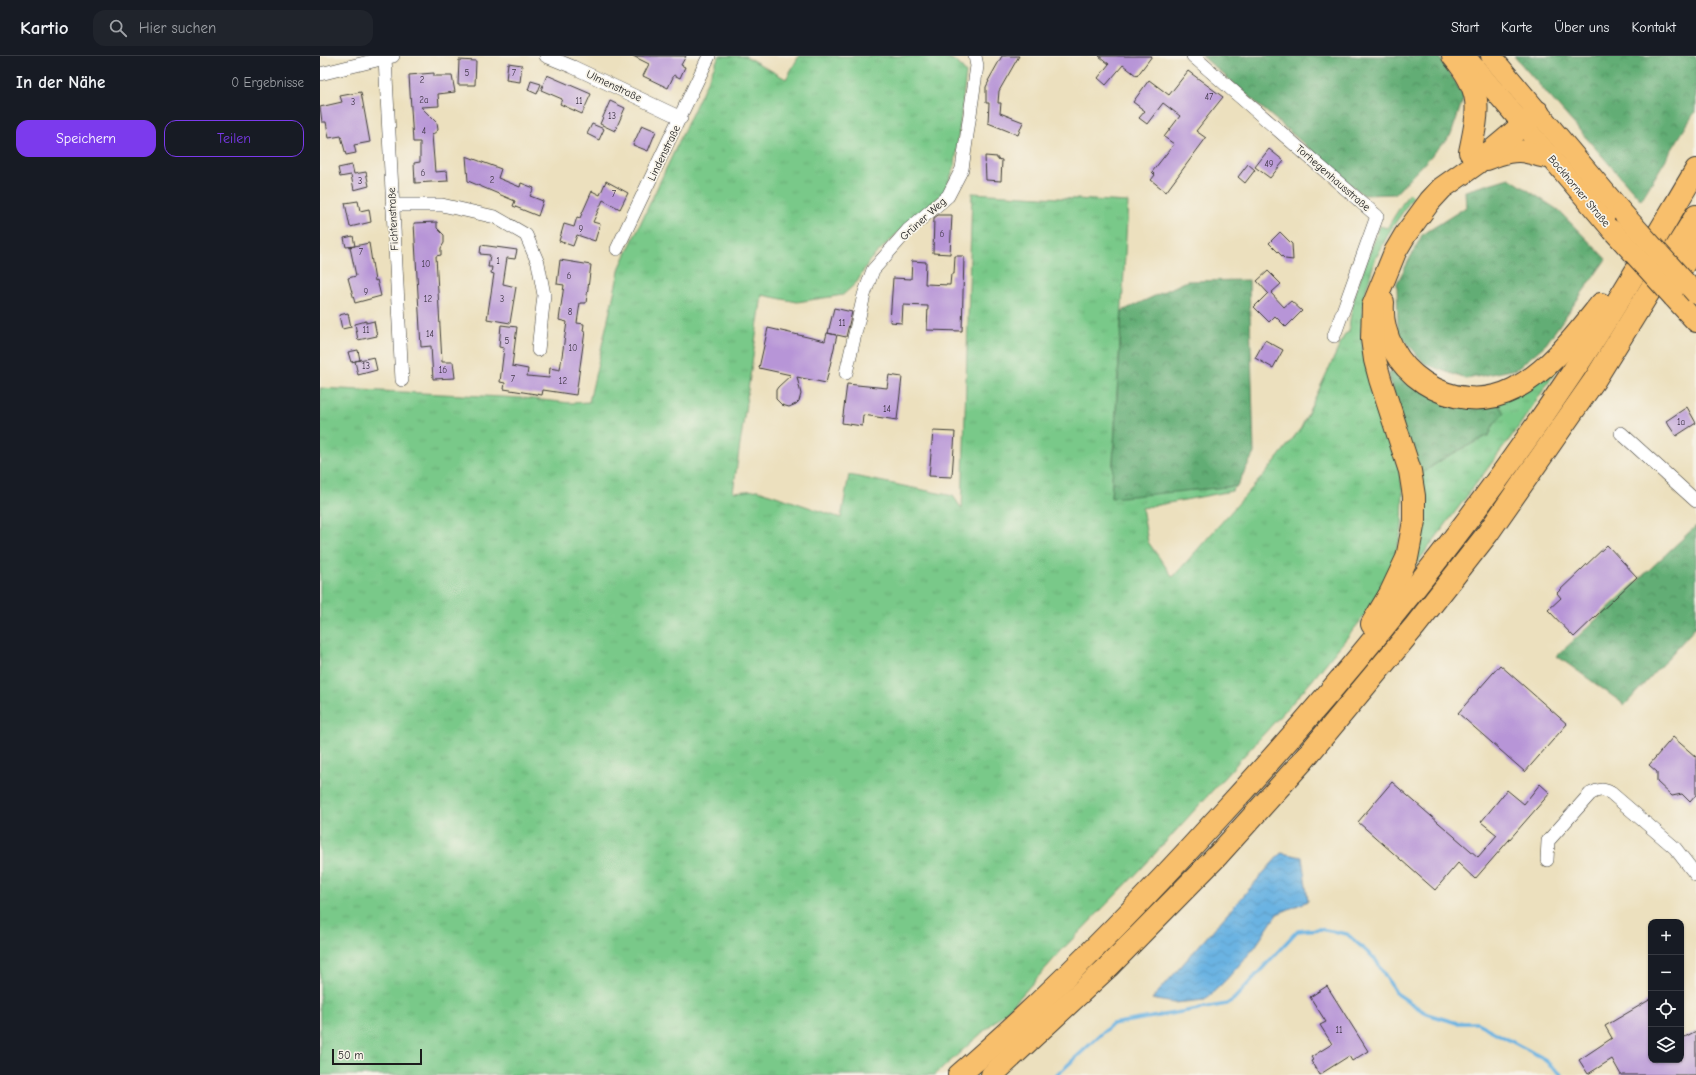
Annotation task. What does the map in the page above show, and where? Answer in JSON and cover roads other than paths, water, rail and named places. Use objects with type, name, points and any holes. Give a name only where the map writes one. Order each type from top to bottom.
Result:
[{"type":"highway","points":[[1453,56],[1470,79],[1475,91],[1477,102],[1473,158]]},
{"type":"highway","points":[[1288,742],[1292,723],[1341,664],[1375,618],[1401,574],[1410,543],[1414,521],[1414,496],[1410,471],[1380,380],[1372,339],[1373,306],[1395,252],[1430,201],[1442,188],[1454,170],[1473,158],[1527,115]]},
{"type":"highway","points":[[1473,158],[1513,150],[1530,152],[1542,157],[1550,157]]},
{"type":"highway","points":[[1386,274],[1383,307],[1385,322],[1393,348],[1408,370],[1428,385],[1442,392],[1455,396],[1484,398],[1513,390],[1537,374],[1575,337],[1604,299],[1682,176],[1696,169]]},
{"type":"highway","points":[[959,1075],[1107,936],[1167,874],[1288,742],[1409,596],[1509,463],[1575,369],[1696,169]]},
{"type":"highway","points":[[992,1075],[1060,1013],[1164,912],[1218,855],[1301,763],[1415,626],[1488,533],[1594,381],[1696,216]]},
{"type":"highway","points":[[1594,381],[1611,374],[1696,246]]},
{"type":"main road","name":"Bockhorner Straße","points":[[1465,56],[1527,115],[1622,212],[1696,294]]},
{"type":"main road","name":"Bockhorner Straße","points":[[1491,56],[1527,115],[1550,157],[1612,230],[1692,318]]},
{"type":"street","name":"Ulmenstraße","points":[[546,56],[573,67],[681,118]]},
{"type":"street","name":"Lindenstraße","points":[[617,249],[681,118],[709,56]]},
{"type":"street","name":"Grüner Weg","points":[[846,373],[864,295],[873,270],[908,230],[948,196],[962,169],[977,66],[975,56]]},
{"type":"street","name":"Torhegenhausstraße","points":[[1193,56],[1377,216],[1334,336]]},
{"type":"street","points":[[320,74],[389,57]]},
{"type":"street","name":"Fichtenstraße","points":[[389,57],[392,205],[402,380]]},
{"type":"street","points":[[392,205],[442,205],[495,216],[526,235],[538,262],[544,294],[538,350]]},
{"type":"street","points":[[1621,433],[1696,501]]},
{"type":"street","points":[[1547,860],[1548,841],[1590,794],[1598,789],[1612,793],[1674,848],[1696,875]]},
{"type":"water","points":[[1281,853],[1302,857],[1308,901],[1277,914],[1255,947],[1226,980],[1205,1000],[1174,1003],[1152,999]]},
{"type":"waterway","points":[[1057,1075],[1112,1024],[1227,1004],[1234,999],[1297,931],[1320,929],[1347,934],[1375,959],[1396,993],[1427,1014],[1457,1023],[1477,1023],[1541,1057],[1562,1075]]}]
